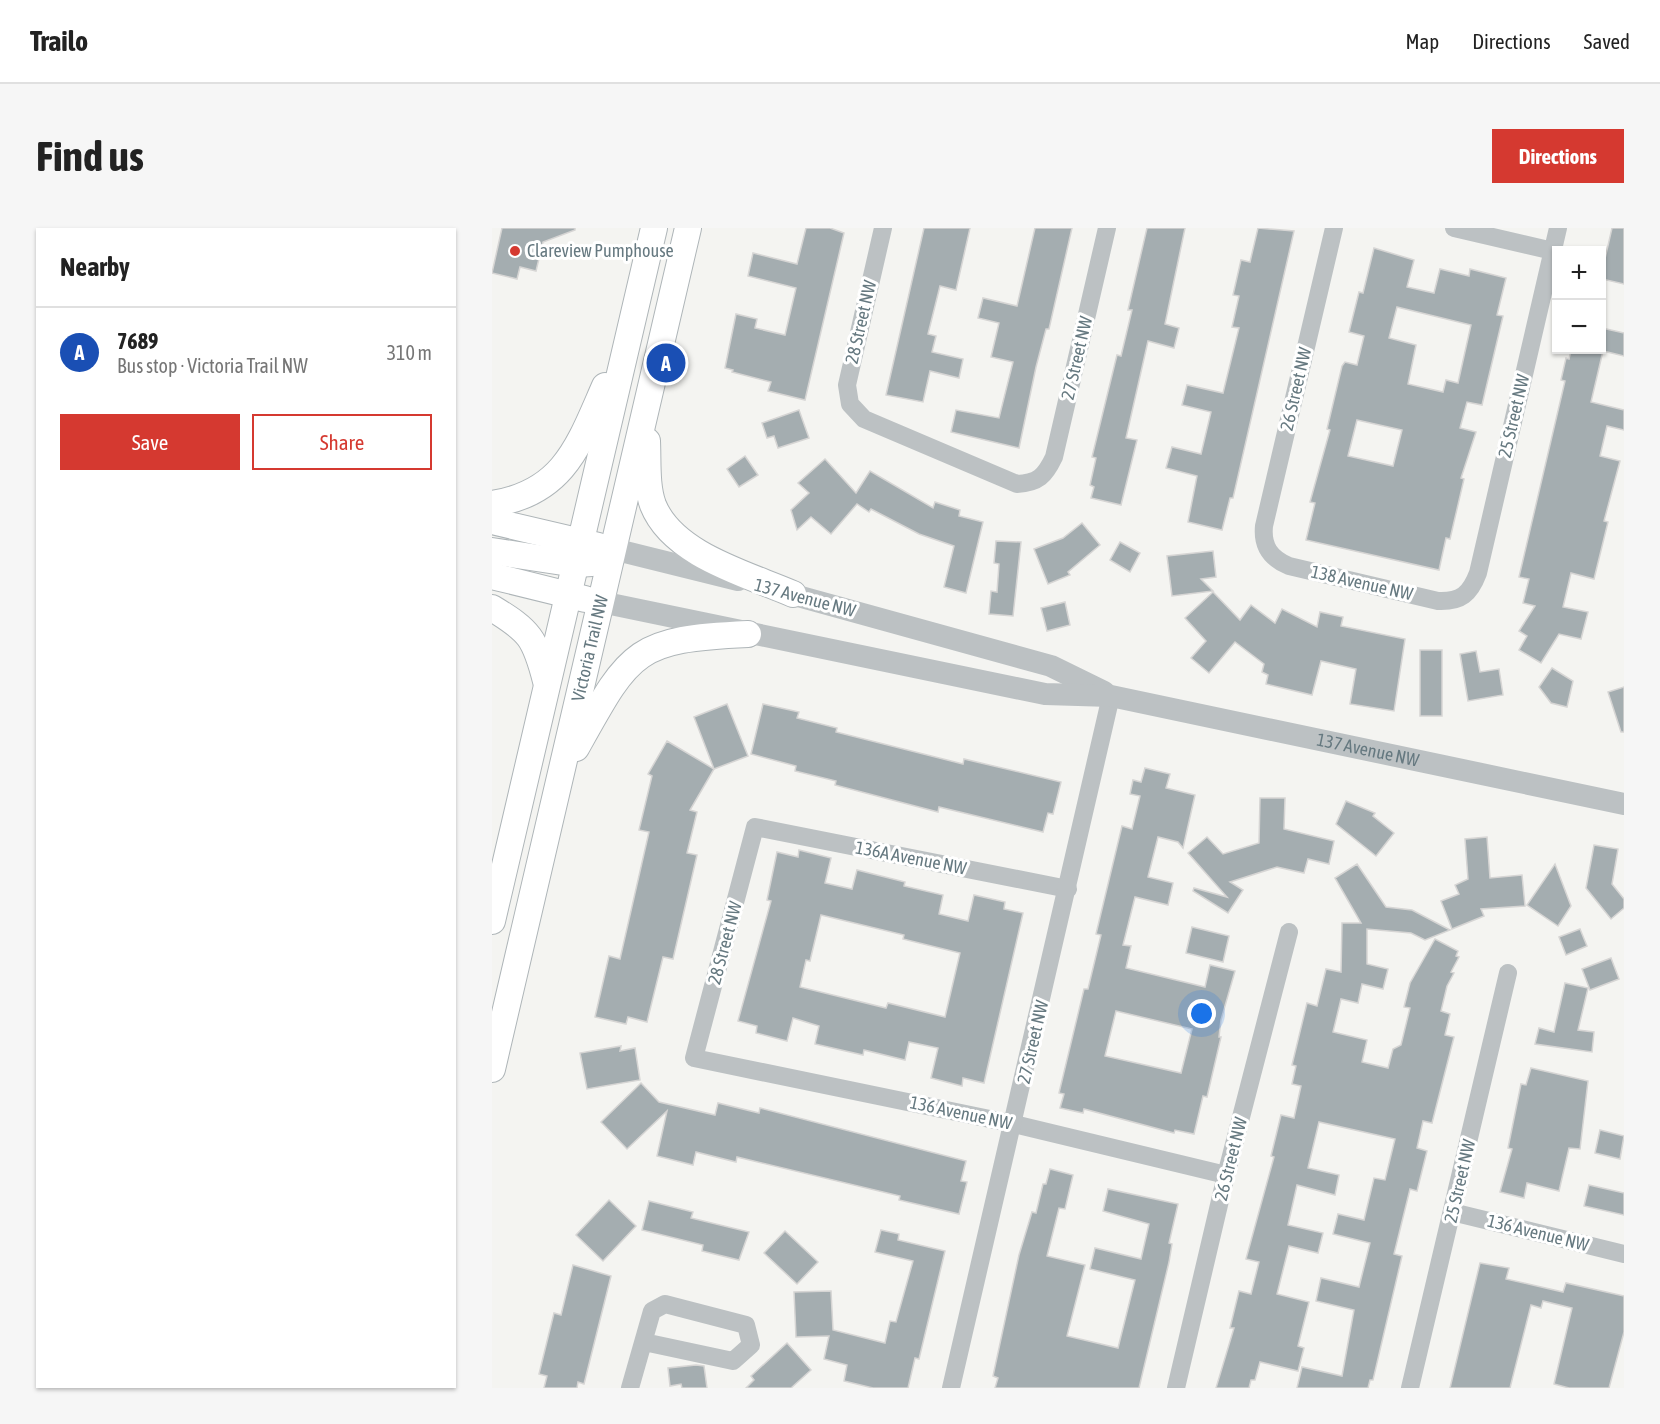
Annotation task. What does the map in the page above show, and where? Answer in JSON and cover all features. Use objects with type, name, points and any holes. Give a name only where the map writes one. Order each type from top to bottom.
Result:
[{"type":"main road","name":"Victoria Trail NW","points":[[492,921],[654,228]]},
{"type":"main road","name":"Victoria Trail NW","points":[[492,1069],[688,228]]},
{"type":"main road","points":[[492,504],[535,491],[554,478],[567,464],[578,447],[628,336]]},
{"type":"main road","points":[[645,411],[650,491],[654,506],[670,533],[691,550],[793,594]]},
{"type":"main road","points":[[492,521],[578,553],[589,565],[613,549]]},
{"type":"main road","points":[[492,551],[578,553]]},
{"type":"main road","name":"137 Avenue NW","points":[[492,576],[601,602]]},
{"type":"main road","points":[[492,608],[529,633],[539,651],[547,686]]},
{"type":"main road","points":[[561,774],[606,694],[632,660],[647,650],[682,639],[748,634]]},
{"type":"street","name":"28 Street NW","points":[[883,228],[847,385],[850,404],[856,414],[1004,480],[1017,484],[1035,482]]},
{"type":"street","name":"27 Street NW","points":[[1035,482],[1043,475],[1054,457],[1107,228]]},
{"type":"street","name":"26 Street NW","points":[[1268,550],[1263,536],[1264,526],[1334,228]]},
{"type":"street","points":[[1454,228],[1552,251]]},
{"type":"street","name":"25 Street NW","points":[[1554,246],[1558,228]]},
{"type":"street","name":"25 Street NW","points":[[1461,599],[1469,593],[1478,573],[1552,255]]},
{"type":"street","name":"137 Avenue NW","points":[[613,549],[793,594],[1051,666],[1111,696]]},
{"type":"street","name":"138 Avenue NW","points":[[1268,550],[1279,562],[1289,566],[1438,601],[1461,599]]},
{"type":"street","name":"137 Avenue NW","points":[[601,602],[1045,694],[1111,696],[1624,804]]},
{"type":"street","name":"27 Street NW","points":[[951,1388],[1014,1124],[1111,696]]},
{"type":"street","name":"28 Street NW","points":[[694,1058],[755,827]]},
{"type":"street","name":"136A Avenue NW","points":[[755,827],[1068,889]]},
{"type":"street","name":"26 Street NW","points":[[1176,1388],[1226,1175],[1289,932]]},
{"type":"street","name":"25 Street NW","points":[[1410,1388],[1508,973]]},
{"type":"street","name":"136 Avenue NW","points":[[694,1058],[1014,1124],[1226,1175]]},
{"type":"street","name":"136 Avenue NW","points":[[1452,1212],[1624,1254]]},
{"type":"street","points":[[630,1388],[652,1311],[665,1304],[746,1325],[751,1345],[733,1361],[644,1342]]},
{"type":"building","name":"Clareview Pumphouse","points":[[502,228],[575,228],[575,230],[543,242],[536,271],[520,267],[517,279],[492,273]]},
{"type":"building","points":[[806,228],[830,228],[844,233],[805,400],[768,391],[771,382],[725,368],[736,314],[757,319],[755,328],[785,335],[796,288],[748,276],[753,253],[797,264]]},
{"type":"building","points":[[924,228],[970,228],[956,290],[940,286],[928,334],[936,336],[932,352],[963,359],[959,378],[930,371],[923,402],[886,395]]},
{"type":"building","points":[[1035,228],[1072,228],[1049,329],[1046,329],[1036,367],[1019,448],[951,432],[956,410],[999,418],[1013,362],[991,357],[999,323],[978,318],[983,298],[1017,306]]},
{"type":"building","points":[[1147,228],[1185,228],[1165,324],[1179,328],[1174,348],[1148,341],[1126,438],[1137,440],[1121,505],[1091,498],[1094,487],[1090,485],[1096,458],[1092,457],[1117,355],[1121,356],[1132,310],[1128,310]]},
{"type":"building","points":[[1258,228],[1294,231],[1233,498],[1230,498],[1222,530],[1188,522],[1197,476],[1166,468],[1172,447],[1201,454],[1211,412],[1182,405],[1187,385],[1223,393],[1239,328],[1232,327],[1239,296],[1233,295],[1241,260],[1250,262]]},
{"type":"building","points":[[1612,228],[1624,228],[1624,284],[1606,280],[1606,254]]},
{"type":"building","points":[[1374,248],[1414,260],[1407,287],[1434,293],[1440,269],[1469,276],[1470,269],[1506,278],[1497,315],[1503,316],[1482,405],[1467,402],[1460,428],[1476,432],[1461,478],[1464,479],[1450,539],[1446,538],[1439,570],[1306,540],[1315,503],[1310,502],[1330,430],[1327,429],[1342,366],[1345,362],[1357,365],[1364,336],[1349,332],[1359,292],[1363,293]],"holes":[[[1397,307],[1471,325],[1458,383],[1446,380],[1443,392],[1408,384],[1416,345],[1389,338]],[[1357,420],[1402,430],[1393,466],[1348,456]]]},
{"type":"building","points":[[1606,329],[1624,333],[1624,356],[1606,352]]},
{"type":"building","points":[[1570,354],[1602,354],[1591,402],[1624,410],[1624,430],[1607,426],[1600,456],[1620,461],[1604,521],[1608,522],[1594,579],[1571,573],[1563,607],[1588,612],[1581,639],[1559,634],[1541,663],[1519,650],[1527,636],[1519,631],[1535,606],[1523,603],[1529,579],[1519,577],[1565,381],[1561,380],[1566,358],[1569,359]]},
{"type":"building","points":[[799,410],[809,438],[778,448],[774,436],[767,438],[762,423]]},
{"type":"building","points":[[745,456],[758,475],[739,487],[727,469]]},
{"type":"building","points":[[825,459],[856,493],[870,471],[933,508],[935,502],[960,510],[959,516],[983,522],[966,593],[944,587],[954,546],[919,534],[871,509],[869,512],[857,504],[831,534],[811,517],[797,530],[791,510],[809,493],[798,483]]},
{"type":"building","points":[[1082,523],[1100,545],[1068,572],[1070,575],[1048,584],[1034,549],[1063,538]]},
{"type":"building","points":[[996,541],[1021,542],[1013,616],[989,614],[991,591],[997,592],[999,564],[994,563]]},
{"type":"building","points":[[1120,542],[1140,553],[1130,572],[1110,560]]},
{"type":"building","points":[[1213,551],[1216,577],[1201,579],[1213,591],[1172,596],[1167,556]]},
{"type":"building","points":[[1213,592],[1240,620],[1251,605],[1275,623],[1282,609],[1317,627],[1320,612],[1343,617],[1341,626],[1405,639],[1394,711],[1350,704],[1356,669],[1321,661],[1312,695],[1266,684],[1268,675],[1262,672],[1264,664],[1235,642],[1209,673],[1191,658],[1206,641],[1185,618]]},
{"type":"building","points":[[1065,602],[1070,625],[1047,631],[1041,608]]},
{"type":"building","points":[[1420,650],[1442,650],[1442,716],[1420,716]]},
{"type":"building","points":[[1476,651],[1480,672],[1499,669],[1503,695],[1468,701],[1460,654]]},
{"type":"building","points":[[1552,668],[1573,681],[1567,707],[1551,703],[1539,687]]},
{"type":"building","points":[[1624,687],[1624,732],[1621,732],[1608,692]]},
{"type":"building","points":[[727,704],[748,756],[714,769],[694,717]]},
{"type":"building","points":[[763,704],[799,712],[797,718],[837,728],[836,732],[963,764],[964,759],[1061,782],[1053,814],[1048,813],[1043,832],[939,807],[938,812],[835,785],[836,781],[795,771],[796,766],[751,754]]},
{"type":"building","points":[[667,741],[714,769],[690,810],[697,812],[687,853],[697,855],[673,959],[663,957],[647,1022],[628,1017],[626,1024],[595,1017],[609,956],[620,959],[649,832],[639,830],[652,776],[648,774]]},
{"type":"building","points":[[1145,768],[1170,774],[1166,788],[1195,795],[1183,848],[1178,842],[1158,837],[1148,877],[1173,883],[1168,905],[1135,897],[1123,945],[1131,946],[1126,968],[1205,987],[1210,965],[1235,971],[1221,1020],[1219,1037],[1221,1037],[1207,1097],[1203,1096],[1194,1134],[1175,1130],[1174,1133],[1084,1109],[1083,1113],[1060,1108],[1064,1094],[1059,1093],[1084,989],[1088,989],[1101,935],[1096,934],[1122,826],[1132,829],[1140,796],[1130,794],[1133,780],[1141,782]],"holes":[[[1116,1011],[1192,1029],[1181,1073],[1105,1056]]]},
{"type":"building","points":[[1260,798],[1285,798],[1284,829],[1334,841],[1329,864],[1308,859],[1304,873],[1277,867],[1230,882],[1243,890],[1228,913],[1193,891],[1194,888],[1227,897],[1188,853],[1207,837],[1223,854],[1259,843]]},
{"type":"building","points":[[1346,801],[1375,813],[1373,816],[1394,833],[1376,856],[1336,824]]},
{"type":"building","points":[[1487,837],[1490,878],[1522,875],[1525,906],[1481,909],[1484,916],[1452,929],[1441,901],[1459,894],[1455,885],[1468,879],[1465,839]]},
{"type":"building","points":[[1594,845],[1618,849],[1612,884],[1624,899],[1624,908],[1611,919],[1586,888]]},
{"type":"building","points":[[799,850],[831,858],[825,883],[852,889],[857,870],[905,882],[904,886],[943,895],[939,914],[968,921],[974,895],[1005,902],[1004,909],[1023,913],[984,1083],[963,1078],[962,1086],[931,1078],[938,1048],[909,1042],[905,1060],[864,1050],[863,1055],[815,1044],[819,1026],[793,1018],[787,1041],[756,1033],[757,1026],[738,1021],[771,901],[767,900],[777,852],[798,857]],"holes":[[[821,915],[904,935],[903,939],[960,953],[945,1017],[888,1003],[886,1008],[800,987],[806,960],[810,961]]]},
{"type":"building","points":[[1357,864],[1386,907],[1412,910],[1450,930],[1425,940],[1411,933],[1367,929],[1367,964],[1388,969],[1383,989],[1362,984],[1358,1003],[1341,999],[1333,1032],[1367,1040],[1362,1062],[1388,1068],[1393,1049],[1401,1045],[1410,1008],[1404,1007],[1410,983],[1435,939],[1458,951],[1456,956],[1459,957],[1451,972],[1454,973],[1447,986],[1441,1011],[1450,1014],[1445,1035],[1454,1037],[1432,1123],[1423,1121],[1417,1148],[1427,1151],[1417,1191],[1410,1189],[1394,1254],[1402,1256],[1373,1380],[1370,1380],[1368,1388],[1297,1388],[1302,1367],[1342,1376],[1354,1310],[1316,1301],[1321,1278],[1359,1287],[1370,1243],[1333,1234],[1338,1214],[1364,1220],[1374,1178],[1385,1180],[1395,1139],[1319,1122],[1308,1168],[1339,1175],[1335,1195],[1297,1185],[1288,1225],[1323,1233],[1318,1253],[1289,1246],[1277,1294],[1309,1302],[1298,1346],[1304,1348],[1298,1371],[1260,1362],[1255,1380],[1251,1380],[1249,1388],[1216,1388],[1234,1328],[1230,1328],[1239,1291],[1251,1294],[1259,1262],[1246,1259],[1274,1157],[1271,1156],[1281,1115],[1294,1118],[1301,1086],[1292,1084],[1296,1066],[1292,1065],[1307,1003],[1317,1006],[1326,969],[1341,972],[1342,923],[1361,923],[1335,878]]},
{"type":"building","points":[[1555,864],[1571,906],[1558,926],[1527,905]]},
{"type":"building","points":[[1192,927],[1229,936],[1223,962],[1186,953]]},
{"type":"building","points":[[1580,929],[1587,946],[1566,955],[1559,937]]},
{"type":"building","points":[[1611,958],[1619,979],[1590,990],[1582,969]]},
{"type":"building","points":[[1565,983],[1588,988],[1578,1030],[1594,1032],[1592,1052],[1535,1044],[1539,1028],[1554,1032]]},
{"type":"building","points":[[621,1046],[620,1051],[635,1048],[640,1080],[587,1089],[580,1053]]},
{"type":"building","points":[[1531,1068],[1588,1081],[1580,1149],[1569,1148],[1559,1191],[1527,1183],[1524,1198],[1500,1192],[1512,1149],[1508,1148],[1521,1084],[1526,1085]]},
{"type":"building","points":[[641,1083],[659,1102],[715,1115],[718,1103],[759,1113],[760,1108],[966,1161],[961,1181],[967,1182],[959,1214],[899,1200],[900,1196],[737,1157],[736,1162],[696,1152],[693,1165],[657,1156],[667,1111],[627,1149],[601,1122]]},
{"type":"building","points":[[1600,1130],[1624,1136],[1620,1159],[1595,1153]]},
{"type":"building","points":[[1050,1169],[1073,1175],[1065,1209],[1059,1208],[1047,1256],[1085,1265],[1067,1336],[1118,1348],[1135,1280],[1090,1269],[1095,1248],[1141,1259],[1149,1224],[1103,1211],[1108,1189],[1178,1204],[1169,1243],[1172,1244],[1169,1262],[1139,1388],[995,1388],[998,1378],[993,1376],[1019,1255],[1032,1212],[1036,1213],[1043,1184],[1046,1184]]},
{"type":"building","points":[[1589,1185],[1624,1193],[1624,1215],[1584,1206]]},
{"type":"building","points":[[609,1200],[636,1226],[603,1261],[576,1235]]},
{"type":"building","points":[[649,1201],[693,1212],[691,1218],[749,1232],[739,1260],[702,1251],[703,1245],[642,1230]]},
{"type":"building","points":[[881,1230],[899,1234],[898,1240],[945,1251],[919,1359],[915,1358],[908,1388],[873,1388],[844,1381],[847,1365],[824,1359],[829,1336],[796,1337],[794,1292],[831,1291],[833,1330],[885,1343],[890,1321],[896,1322],[913,1261],[875,1252]]},
{"type":"building","points":[[785,1231],[818,1262],[797,1284],[764,1253]]},
{"type":"building","points":[[1480,1263],[1509,1268],[1506,1279],[1563,1292],[1566,1283],[1624,1296],[1624,1332],[1609,1388],[1569,1388],[1554,1384],[1572,1308],[1543,1301],[1541,1308],[1531,1305],[1510,1388],[1450,1388]]},
{"type":"building","points":[[573,1265],[611,1276],[584,1384],[578,1382],[577,1388],[544,1388],[547,1376],[539,1374],[554,1313],[561,1315]]},
{"type":"building","points":[[787,1343],[811,1370],[791,1388],[746,1388],[754,1380],[751,1376]]},
{"type":"building","points":[[704,1366],[707,1388],[682,1388],[681,1384],[670,1386],[668,1368]]},
{"type":"place","name":"Clareview Pumphouse","points":[[515,251]]},
{"type":"place","name":"7689","points":[[666,363]]}]
